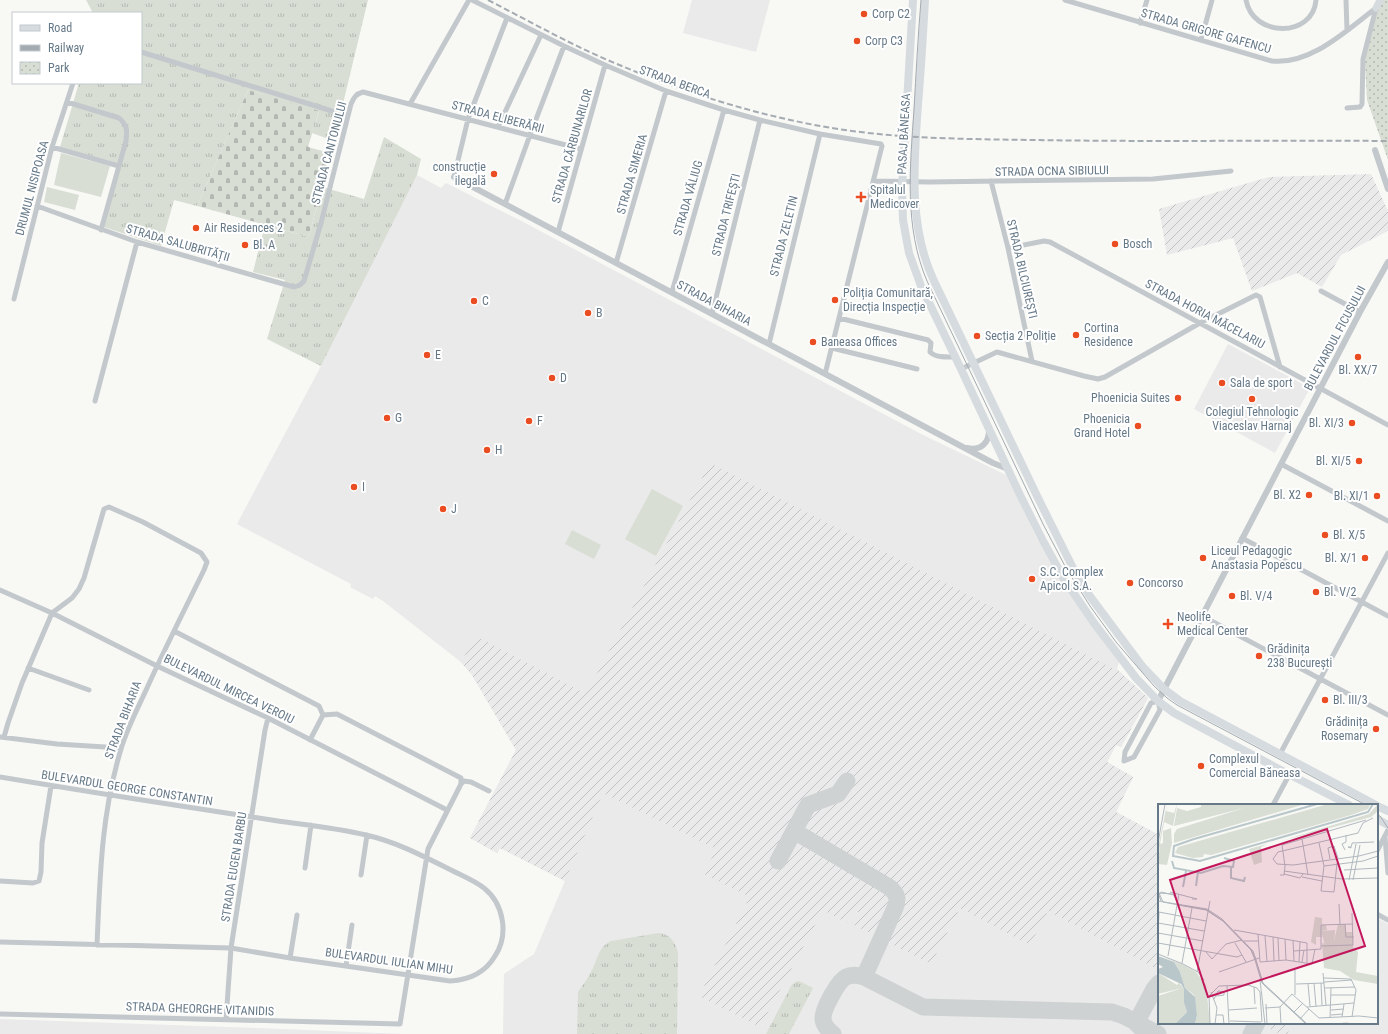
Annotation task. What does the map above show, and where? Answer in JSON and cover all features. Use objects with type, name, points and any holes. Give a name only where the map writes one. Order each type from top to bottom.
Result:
[{"type":"main road","name":"PASAJ BĂNEASA","points":[[913,0],[902,188],[904,231],[908,253],[913,267],[955,357],[1043,541],[1072,590],[1117,654],[1136,678],[1158,701],[1174,713],[1289,775],[1347,804]]},
{"type":"main road","name":"PASAJ BĂNEASA","points":[[925,0],[917,124],[915,188],[918,231],[927,264],[1038,498],[1082,585],[1130,651],[1149,674],[1164,689],[1180,701],[1374,804]]},
{"type":"main road","points":[[1376,8],[1380,0]]},
{"type":"main road","name":"PASAJ BĂNEASA","points":[[1378,806],[1388,811]]},
{"type":"main road","points":[[1378,820],[1388,825]]},
{"type":"street","name":"STRADA BERCA","points":[[470,0],[605,66],[666,91],[760,120],[820,134],[878,142],[882,146],[873,181]]},
{"type":"street","points":[[410,104],[470,0]]},
{"type":"street","name":"STRADA GRIGORE GAFENCU","points":[[1065,0],[1272,62],[1282,62],[1305,58],[1319,50],[1376,8]]},
{"type":"street","points":[[1140,23],[1147,0]]},
{"type":"street","points":[[1201,40],[1212,0]]},
{"type":"street","points":[[1246,0],[1250,10],[1260,22],[1268,26],[1284,29],[1293,27],[1308,18],[1313,11],[1316,0]]},
{"type":"street","points":[[1346,0],[1347,30]]},
{"type":"street","points":[[1347,108],[1357,108],[1362,104],[1363,59],[1376,8]]},
{"type":"street","points":[[454,177],[468,119],[507,18]]},
{"type":"street","points":[[498,127],[540,35]]},
{"type":"street","points":[[505,204],[564,46]]},
{"type":"street","points":[[142,52],[348,116]]},
{"type":"street","name":"STRADA CĂRBUNARILOR","points":[[558,232],[605,66]]},
{"type":"street","name":"DRUMUL NISIPOASA","points":[[14,299],[52,147],[73,84]]},
{"type":"street","name":"STRADA SIMERIA","points":[[616,263],[666,91]]},
{"type":"street","name":"STRADA CANTONULUI","points":[[307,271],[354,98],[358,93],[364,92],[410,104]]},
{"type":"street","points":[[67,102],[118,118],[125,124],[126,141],[101,230]]},
{"type":"street","name":"STRADA ELIBERĂRII","points":[[410,104],[581,149]]},
{"type":"street","name":"STRADA VĂLIUG","points":[[672,292],[724,110]]},
{"type":"street","name":"STRADA TRIFEȘTI","points":[[712,314],[760,120]]},
{"type":"street","name":"STRADA ZELETIN","points":[[769,344],[820,134]]},
{"type":"street","points":[[52,147],[119,166]]},
{"type":"street","points":[[1375,150],[1388,189]]},
{"type":"street","name":"STRADA OCNA SIBIULUI","points":[[873,181],[1153,180],[1231,172]]},
{"type":"street","name":"STRADA BIHARIA","points":[[454,177],[963,448],[998,466],[1008,469]]},
{"type":"street","points":[[825,374],[873,181]]},
{"type":"street","name":"STRADA BILCIUREȘTI","points":[[992,181],[1032,361]]},
{"type":"street","name":"STRADA SALUBRITĂȚII","points":[[37,206],[137,242],[294,287],[300,285],[304,281],[307,271]]},
{"type":"street","name":"STRADA HORIA MĂCELARIU","points":[[1008,248],[1044,241],[1050,242],[1388,424]]},
{"type":"street","points":[[95,401],[137,242]]},
{"type":"street","name":"BULEVARDUL FICUSULUI","points":[[1158,701],[1151,704],[1125,752],[1124,761],[1134,757],[1160,710],[1158,701],[1164,689],[1360,312],[1388,262]]},
{"type":"street","points":[[1321,291],[1360,312]]},
{"type":"street","points":[[961,369],[997,352],[1084,376],[1098,378],[1105,377],[1200,323],[1256,295],[1260,297],[1280,366]]},
{"type":"street","points":[[839,318],[928,340],[931,343],[930,352],[933,354],[955,357]]},
{"type":"street","points":[[832,348],[917,369]]},
{"type":"street","points":[[963,448],[974,449],[981,447],[986,443],[989,428]]},
{"type":"street","points":[[1281,464],[1388,521]]},
{"type":"street","name":"STRADA BIHARIA","points":[[52,613],[72,598],[78,590],[84,578],[104,509],[109,507],[143,522],[201,553],[207,562],[157,666],[121,748],[109,795],[104,828],[99,874],[97,945]]},
{"type":"street","points":[[1242,538],[1388,616]]},
{"type":"street","points":[[1280,754],[1388,553]]},
{"type":"street","name":"BULEVARDUL MIRCEA VEROIU","points":[[0,590],[52,613],[157,666],[268,718],[447,810]]},
{"type":"street","points":[[52,613],[28,668],[2,737],[56,744],[121,748]]},
{"type":"street","points":[[1202,616],[1388,715]]},
{"type":"street","points":[[174,630],[319,706],[323,715]]},
{"type":"street","points":[[28,668],[89,690]]},
{"type":"street","points":[[323,715],[337,714],[461,778],[461,784],[428,849],[408,975]]},
{"type":"street","points":[[310,740],[323,715]]},
{"type":"street","name":"STRADA EUGEN BARBU","points":[[226,1020],[231,948],[268,718]]},
{"type":"street","points":[[1274,804],[1289,775]]},
{"type":"street","name":"BULEVARDUL GEORGE CONSTANTIN","points":[[0,777],[251,817]]},
{"type":"street","points":[[461,784],[464,781],[467,781],[489,791]]},
{"type":"street","points":[[0,881],[33,883],[39,881],[41,872],[42,843],[52,786]]},
{"type":"street","name":"BULEVARDUL IULIAN MIHU","points":[[0,942],[231,948],[450,981],[475,976],[494,958],[503,936],[502,917],[493,898],[484,888],[427,858],[398,845],[367,835],[311,825],[251,817]]},
{"type":"street","points":[[305,868],[311,825]]},
{"type":"street","points":[[1378,849],[1388,830]]},
{"type":"street","points":[[361,875],[367,835]]},
{"type":"street","points":[[1385,837],[1388,873]]},
{"type":"street","points":[[290,958],[297,915]]},
{"type":"street","points":[[1382,916],[1388,920]]},
{"type":"street","points":[[346,966],[352,925]]},
{"type":"street","name":"STRADA GHEORGHE VITANIDIS","points":[[0,1014],[400,1024],[408,975]]},
{"type":"shaded area","points":[[692,0],[770,0],[756,52],[683,33]]},
{"type":"shaded area","points":[[1371,174],[1388,211],[1388,231],[1341,255],[1322,287],[1297,273],[1252,291],[1233,238],[1167,255],[1159,209],[1269,177]]},
{"type":"shaded area","points":[[417,175],[441,188],[446,183],[529,225],[923,435],[1006,475],[1036,537],[1056,573],[1119,662],[1117,669],[1148,698],[1121,747],[1116,745],[1107,762],[1133,777],[1116,812],[1158,834],[1158,1024],[1378,1024],[1378,919],[1388,924],[1388,1034],[503,1034],[504,974],[534,954],[565,881],[500,848],[497,853],[470,838],[516,750],[472,675],[461,662],[375,596],[373,599],[350,587],[351,584],[237,524],[321,366]]},
{"type":"shaded area","name":"Colegiul Tehnologic Viaceslav Harnaj","points":[[1228,344],[1310,388],[1275,453],[1194,409]]},
{"type":"shaded area","points":[[710,463],[1120,672],[1148,698],[1121,747],[1116,745],[1107,762],[1133,777],[1116,812],[1158,834],[1158,969],[1048,911],[1030,945],[960,908],[931,964],[854,925],[860,913],[854,910],[847,923],[823,910],[760,1027],[699,996],[750,897],[704,874],[716,849],[603,793],[565,881],[500,848],[497,853],[470,838],[516,750],[472,675],[461,662],[476,636],[586,694]]},
{"type":"shaded area","points":[[0,1019],[282,1029],[402,1034],[0,1034]]},
{"type":"shaded area","points":[[1261,1024],[1292,1024],[1287,1034],[1280,1034]]},
{"type":"green space","points":[[86,0],[368,0],[334,141],[312,133],[319,112],[248,90],[197,206],[174,200],[161,246],[104,227],[121,164],[60,147],[79,84],[142,84],[142,12],[92,12]]},
{"type":"green space","points":[[1379,0],[1388,0],[1388,160],[1367,100],[1365,62],[1370,33]]},
{"type":"green space","points":[[248,90],[319,111],[308,147],[330,153],[309,237],[197,206]]},
{"type":"green space","points":[[384,137],[421,159],[417,175],[321,366],[267,339],[285,280],[253,272],[265,225],[309,237],[322,186],[364,199]]},
{"type":"green space","points":[[61,153],[110,166],[101,197],[54,185]]},
{"type":"green space","points":[[47,187],[79,195],[75,210],[44,202]]},
{"type":"green space","points":[[652,489],[683,506],[656,556],[625,539]]},
{"type":"green space","points":[[572,530],[601,545],[594,559],[565,544]]},
{"type":"green space","points":[[659,933],[672,939],[678,952],[677,1034],[577,1034],[578,992],[594,966],[603,947],[611,941]]},
{"type":"green space","points":[[799,981],[813,988],[789,1034],[766,1034],[791,986],[795,982]]},
{"type":"taxiway","points":[[794,831],[808,805],[838,794],[847,781]]},
{"type":"taxiway","points":[[778,861],[794,831],[889,887],[894,892],[897,899],[895,908],[864,977]]},
{"type":"taxiway","points":[[833,1034],[824,1023],[823,1018],[825,1008],[839,984],[846,977],[855,975],[864,977],[923,1007],[1112,1012],[1124,1016],[1158,1034]]},
{"type":"taxiway","points":[[1143,1030],[1136,1023],[1158,984]]},
{"type":"taxiway","points":[[1251,1034],[1256,1024]]},
{"type":"tram line","points":[[921,0],[910,175],[912,218],[920,260],[927,281],[1043,524],[1066,568],[1090,606],[1116,642],[1154,686],[1167,698],[1177,705],[1364,804]]},
{"type":"tram line","points":[[1378,815],[1388,828]]},
{"type":"railway","points":[[488,0],[584,50],[668,84],[720,102],[773,116],[826,127],[878,134],[956,139],[1123,141],[1388,141]]},
{"type":"place","name":"Corp C2","points":[[864,14]]},
{"type":"place","name":"Corp C3","points":[[857,41]]},
{"type":"place","name":"construcție ilegală","points":[[494,174]]},
{"type":"place","name":"Spitalul Medicover","points":[[861,197]]},
{"type":"place","name":"Air Residences 2","points":[[196,228]]},
{"type":"place","name":"Bosch","points":[[1115,244]]},
{"type":"place","name":"Bl. A","points":[[245,245]]},
{"type":"place","name":"Poliția Comunitară, Direcția Inspecție","points":[[835,300]]},
{"type":"place","name":"C","points":[[474,301]]},
{"type":"place","name":"B","points":[[588,313]]},
{"type":"place","name":"Cortina Residence","points":[[1076,335]]},
{"type":"place","name":"Secția 2 Poliție","points":[[977,336]]},
{"type":"place","name":"Baneasa Offices","points":[[813,342]]},
{"type":"place","name":"E","points":[[427,355]]},
{"type":"place","name":"Bl. XX/7","points":[[1358,357]]},
{"type":"place","name":"D","points":[[552,378]]},
{"type":"place","name":"Sala de sport","points":[[1222,383]]},
{"type":"place","name":"Phoenicia Suites","points":[[1178,398]]},
{"type":"place","name":"Colegiul Tehnologic Viaceslav Harnaj","points":[[1252,399]]},
{"type":"place","name":"G","points":[[387,418]]},
{"type":"place","name":"F","points":[[529,421]]},
{"type":"place","name":"Bl. XI/3","points":[[1352,423]]},
{"type":"place","name":"Phoenicia Grand Hotel","points":[[1138,426]]},
{"type":"place","name":"H","points":[[487,450]]},
{"type":"place","name":"Bl. XI/5","points":[[1359,461]]},
{"type":"place","name":"I","points":[[354,487]]},
{"type":"place","name":"Bl. X2","points":[[1309,495]]},
{"type":"place","name":"Bl. XI/1","points":[[1377,496]]},
{"type":"place","name":"J","points":[[443,509]]},
{"type":"place","name":"Bl. X/5","points":[[1325,535]]},
{"type":"place","name":"Liceul Pedagogic Anastasia Popescu","points":[[1203,558]]},
{"type":"place","name":"Bl. X/1","points":[[1365,558]]},
{"type":"place","name":"S.C. Complex Apicol S.A.","points":[[1032,579]]},
{"type":"place","name":"Concorso","points":[[1130,583]]},
{"type":"place","name":"Bl. V/2","points":[[1316,592]]},
{"type":"place","name":"Bl. V/4","points":[[1232,596]]},
{"type":"place","name":"Neolife Medical Center","points":[[1168,624]]},
{"type":"place","name":"Grădinița 238 București","points":[[1259,656]]},
{"type":"place","name":"Bl. III/3","points":[[1325,700]]},
{"type":"place","name":"Grădinița Rosemary","points":[[1376,729]]},
{"type":"place","name":"Complexul Comercial Băneasa","points":[[1201,766]]}]
